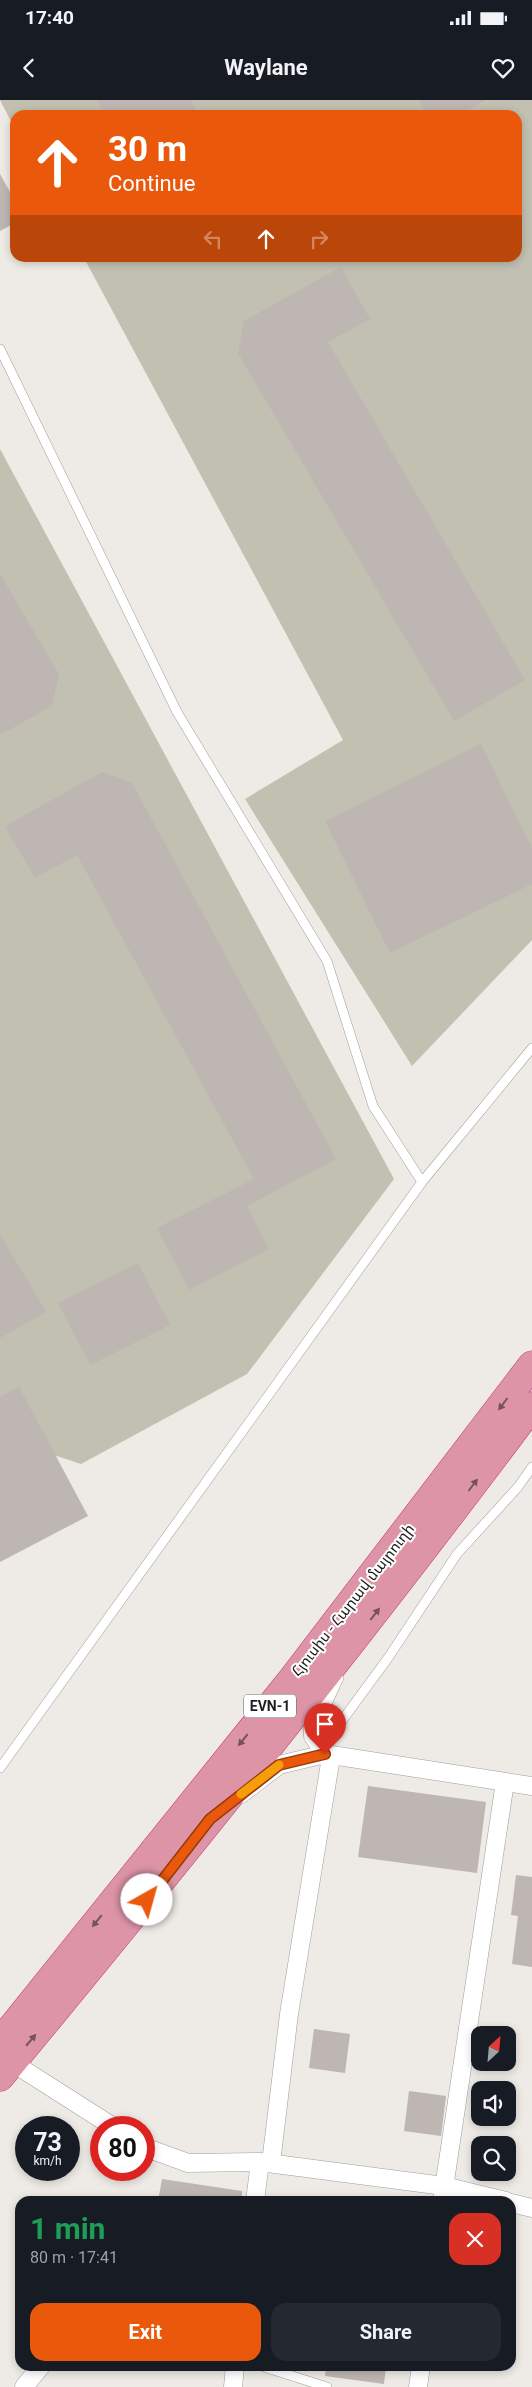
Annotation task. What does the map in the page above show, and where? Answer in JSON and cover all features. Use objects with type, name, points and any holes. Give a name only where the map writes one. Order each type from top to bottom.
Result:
[{"type":"highway","name":"Հյուսիս - Հարավ մայրուղի","points":[[5,2060],[292,1678],[532,1365]]},
{"type":"highway","name":"Հյուսիս - Հարավ մայրուղի","points":[[5,2060],[147,1900],[210,1819],[349,1648],[532,1406]]},
{"type":"street","points":[[256,2196],[265,2163],[289,2014],[326,1753],[313,1736],[313,1723],[349,1648]]},
{"type":"street","points":[[210,1819],[279,1765],[326,1753],[532,1786]]},
{"type":"street","points":[[443,2194],[505,1782]]},
{"type":"street","points":[[5,2060],[96,2116]]},
{"type":"street","points":[[155,2151],[188,2164],[265,2163],[461,2196]]},
{"type":"street","points":[[516,2204],[532,2208]]},
{"type":"street","points":[[24,2387],[37,2371]]},
{"type":"street","points":[[233,2387],[235,2371]]},
{"type":"street","points":[[418,2387],[420,2371]]},
{"type":"lane","points":[[0,349],[177,712],[327,961],[373,1106],[422,1182]]},
{"type":"lane","points":[[0,1768],[422,1182],[532,1048]]},
{"type":"lane","points":[[326,1753],[457,1554],[518,1487],[532,1467]]},
{"type":"lane","points":[[277,2371],[327,2387]]},
{"type":"shaded area","points":[[0,100],[532,100],[532,940],[412,1066],[245,799],[343,740],[86,262],[522,262],[522,110],[10,110],[10,119]]},
{"type":"shaded area","points":[[0,449],[394,1179],[247,1374],[81,1464],[0,1437]]},
{"type":"building","points":[[97,100],[190,100],[196,110],[102,110]]},
{"type":"building","points":[[419,100],[485,100],[468,110],[425,110]]},
{"type":"building","points":[[0,174],[10,192],[10,226],[0,231]]},
{"type":"building","points":[[341,267],[370,319],[328,342],[525,680],[454,721],[238,353],[244,321]]},
{"type":"building","points":[[0,574],[59,674],[52,706],[0,735]]},
{"type":"building","points":[[481,744],[532,848],[532,884],[390,953],[325,821]]},
{"type":"building","points":[[102,772],[132,783],[336,1159],[247,1206],[269,1249],[189,1290],[157,1228],[254,1179],[77,855],[35,878],[5,826]]},
{"type":"building","points":[[0,1234],[46,1312],[0,1338]]},
{"type":"building","points":[[138,1263],[170,1325],[90,1365],[58,1303]]},
{"type":"building","points":[[19,1387],[88,1516],[0,1562],[0,1397]]},
{"type":"building","points":[[368,1786],[486,1802],[477,1873],[358,1857]]},
{"type":"building","points":[[516,1875],[532,1877],[532,1967],[512,1964],[518,1916],[511,1915]]},
{"type":"building","points":[[314,2029],[350,2034],[345,2073],[309,2068]]},
{"type":"building","points":[[409,2091],[446,2096],[441,2136],[404,2131]]},
{"type":"building","points":[[162,2179],[242,2191],[242,2196],[159,2196]]},
{"type":"building","points":[[326,2371],[385,2371],[384,2384],[325,2376]]},
{"type":"slow traffic","points":[[241,1794],[279,1765]]},
{"type":"route","points":[[147,1900],[210,1819],[279,1765],[325,1754]]}]
